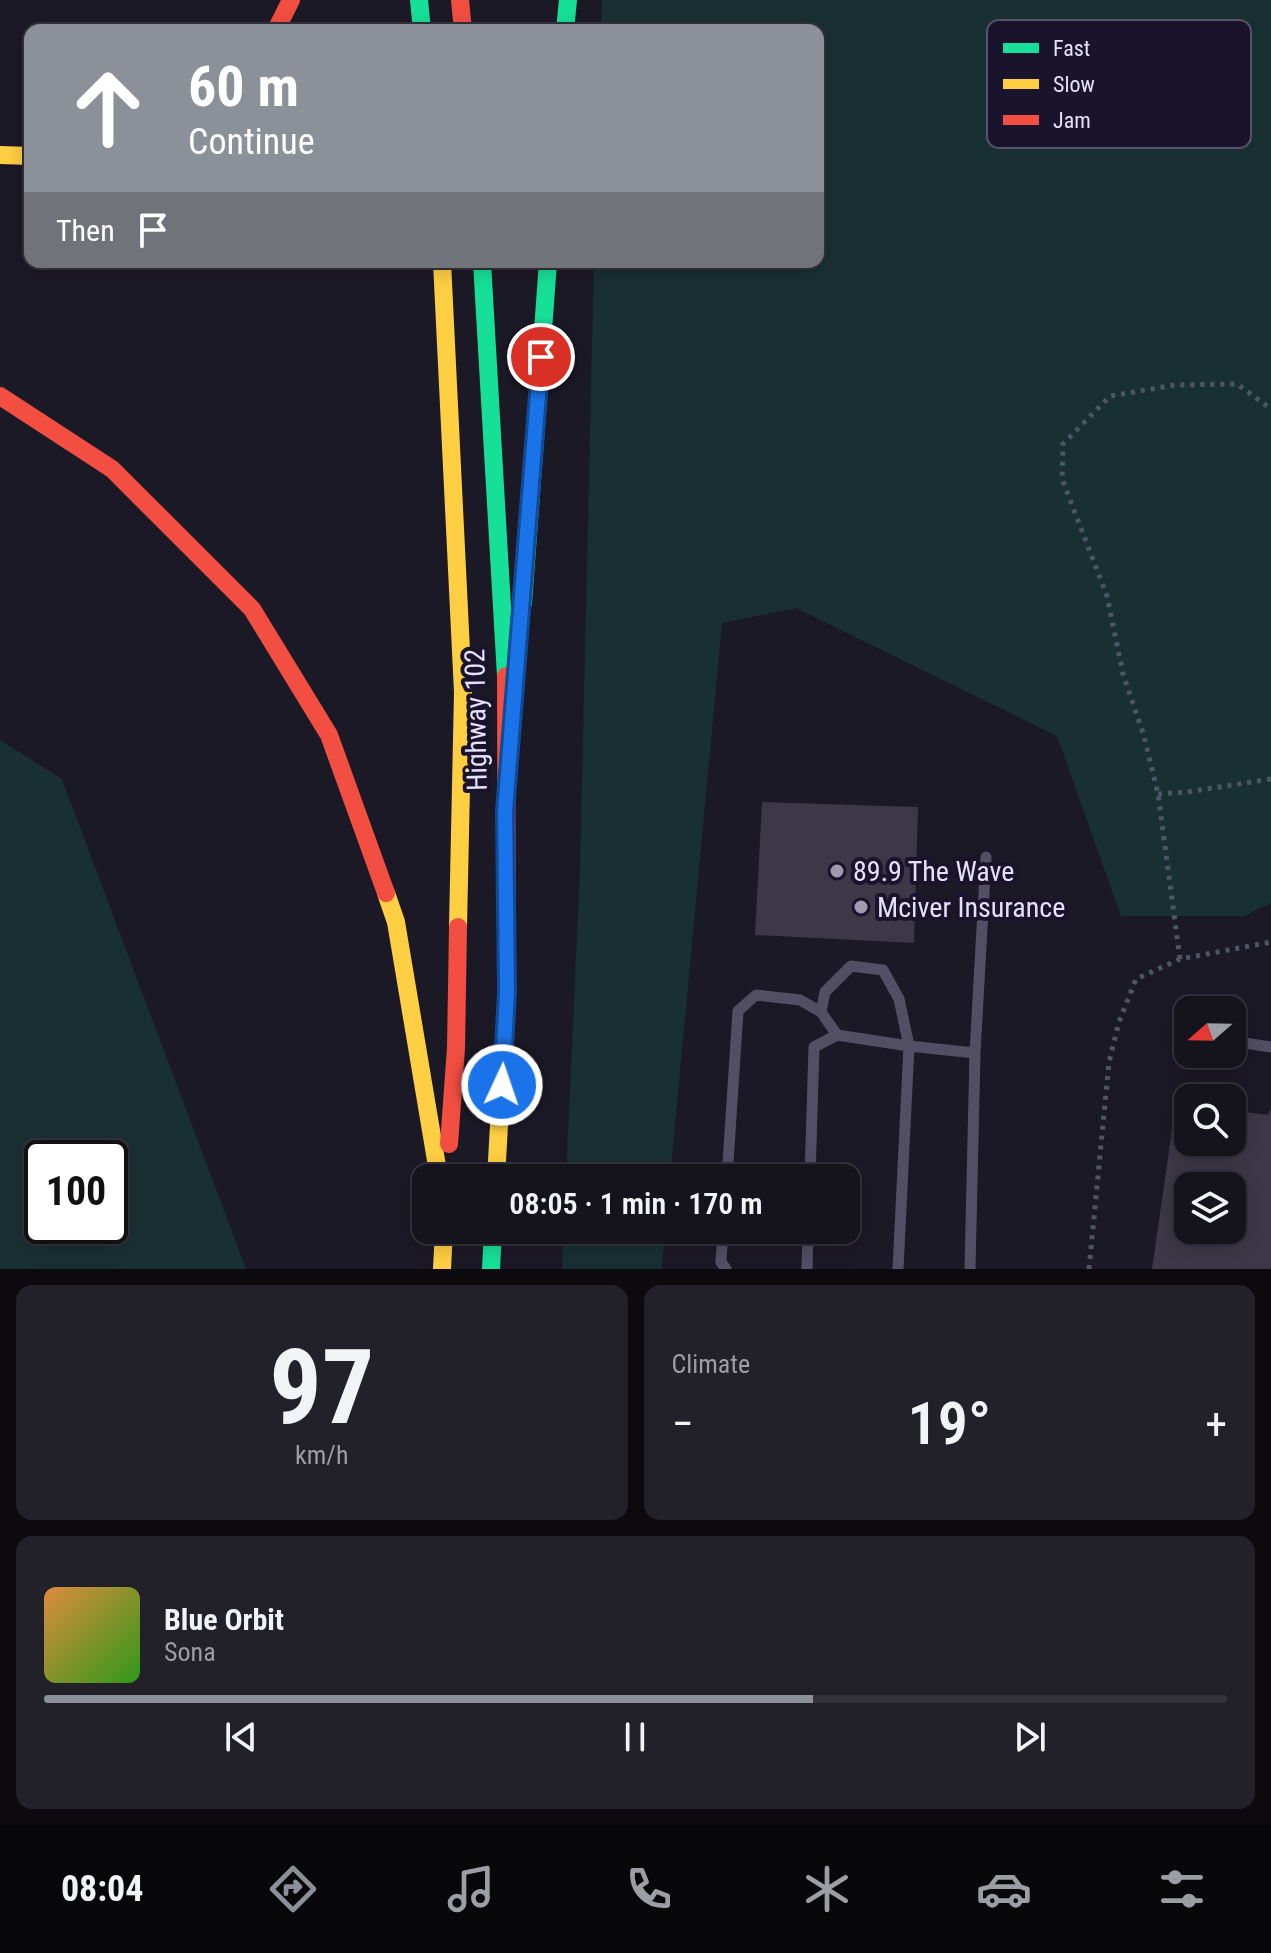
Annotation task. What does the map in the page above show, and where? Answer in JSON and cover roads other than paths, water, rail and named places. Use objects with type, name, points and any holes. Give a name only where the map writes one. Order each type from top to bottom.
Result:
[{"type":"highway","points":[[279,24],[291,0]]},
{"type":"highway","points":[[419,0],[421,24]]},
{"type":"highway","points":[[460,0],[462,24]]},
{"type":"highway","points":[[566,24],[568,0]]},
{"type":"highway","points":[[0,155],[24,156]]},
{"type":"highway","name":"Highway 102","points":[[442,268],[463,692],[456,1048],[448,1164]]},
{"type":"highway","name":"Highway 102","points":[[482,268],[506,674],[507,992],[497,1164]]},
{"type":"highway","points":[[505,811],[548,268]]},
{"type":"highway","points":[[0,396],[112,469],[252,609],[329,735],[396,922],[437,1164]]},
{"type":"highway","points":[[442,1269],[443,1244]]},
{"type":"highway","points":[[491,1269],[492,1244]]},
{"type":"lane","points":[[970,1269],[975,1053],[986,857]]},
{"type":"lane","points":[[821,1012],[825,992],[851,966],[883,970],[899,999],[909,1046],[898,1269]]},
{"type":"lane","points":[[728,1164],[738,1011],[756,995],[800,1000],[821,1012],[837,1035]]},
{"type":"lane","points":[[810,1164],[814,1047],[837,1035],[975,1053]]},
{"type":"lane","points":[[1246,1043],[1271,1047]]},
{"type":"lane","points":[[722,1244],[721,1262],[726,1269]]},
{"type":"lane","points":[[807,1269],[808,1244]]},
{"type":"place","name":"89.9 The Wave","points":[[837,871]]},
{"type":"place","name":"Mciver Insurance","points":[[861,907]]}]
